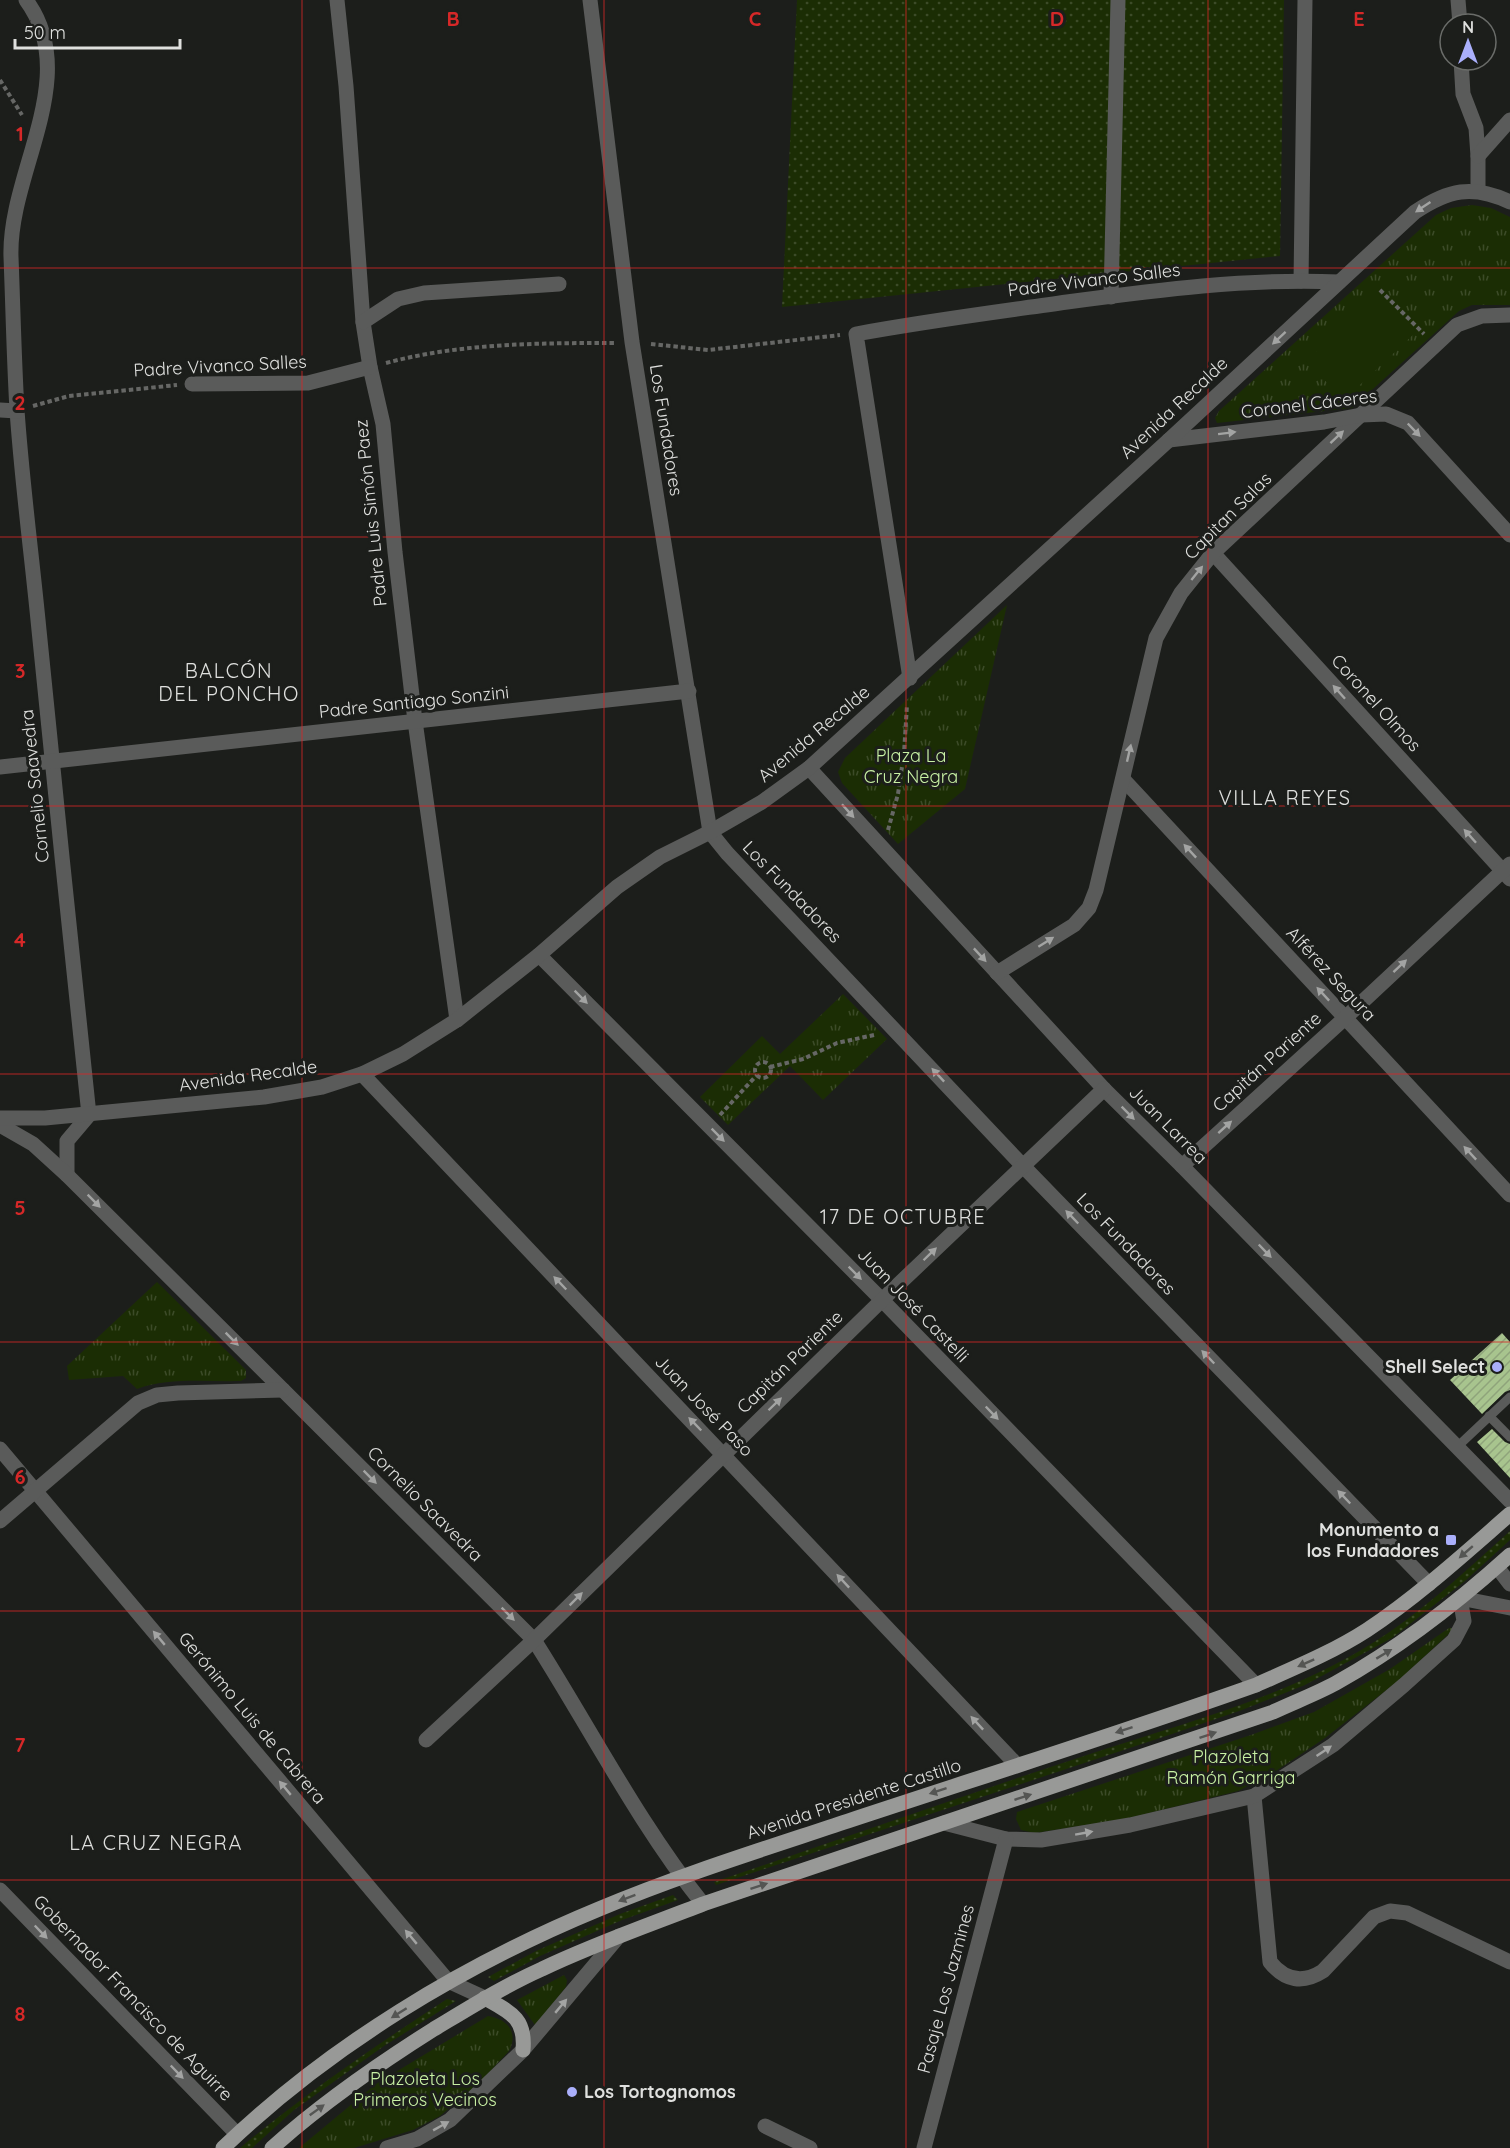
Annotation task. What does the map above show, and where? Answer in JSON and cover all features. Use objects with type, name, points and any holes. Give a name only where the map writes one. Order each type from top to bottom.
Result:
[{"type":"main road","name":"Avenida Presidente Castillo","points":[[223,2148],[288,2091],[375,2028],[448,1982],[528,1940],[681,1877],[1256,1685],[1319,1657],[1367,1630],[1429,1584],[1510,1514]]},
{"type":"main road","points":[[272,2148],[301,2121],[391,2056],[485,1998],[542,1969],[703,1904],[1273,1712],[1335,1684],[1395,1647],[1461,1598],[1510,1555]]},
{"type":"main road","points":[[485,1998],[507,2010],[521,2025],[524,2038],[523,2050]]},
{"type":"street","name":"Cornelio Saavedra","points":[[26,0],[35,13],[44,36],[49,75],[43,110],[15,215],[11,246],[17,411],[89,1115]]},
{"type":"street","name":"Padre Luis Simón Paez","points":[[337,0],[346,86],[363,322],[383,424],[415,721],[457,1020]]},
{"type":"street","name":"Los Fundadores","points":[[591,0],[632,342],[710,832],[727,853],[1023,1166],[1429,1584]]},
{"type":"street","points":[[1111,297],[1118,0]]},
{"type":"street","points":[[1301,280],[1305,0]]},
{"type":"street","points":[[1462,72],[1463,94],[1476,128],[1478,191],[1510,202]]},
{"type":"street","points":[[1478,156],[1510,120]]},
{"type":"street","name":"Avenida Recalde","points":[[0,1118],[89,1115],[264,1097],[322,1087],[362,1074],[404,1054],[457,1020],[539,955],[617,887],[660,857],[762,802],[809,768],[910,678],[1415,212],[1436,198],[1459,192],[1478,191]]},
{"type":"street","name":"Padre Vivanco Salles","points":[[910,678],[856,334],[915,323],[1111,297],[1261,281],[1339,282]]},
{"type":"street","points":[[363,322],[398,299],[424,293],[559,284]]},
{"type":"street","name":"Capitan Salas","points":[[997,974],[1074,925],[1089,908],[1096,890],[1156,638],[1181,593],[1213,553],[1457,325],[1482,315],[1510,315]]},
{"type":"street","name":"Padre Vivanco Salles","points":[[192,384],[308,382],[370,367]]},
{"type":"street","points":[[0,410],[17,411]]},
{"type":"street","name":"Coronel Cáceres","points":[[1169,440],[1324,422],[1361,415],[1386,414],[1408,423],[1510,535]]},
{"type":"street","name":"Coronel Olmos","points":[[1213,553],[1508,871]]},
{"type":"street","name":"Padre Santiago Sonzini","points":[[0,767],[689,691]]},
{"type":"street","name":"Juan Larrea","points":[[809,768],[1104,1089],[1510,1501]]},
{"type":"street","name":"Alférez Segura","points":[[1123,779],[1510,1195]]},
{"type":"street","name":"Capitán Pariente","points":[[1182,1166],[1508,871]]},
{"type":"street","name":"Juan José Castelli","points":[[539,955],[882,1300],[1256,1685]]},
{"type":"street","name":"Juan José Paso","points":[[362,1074],[1017,1765]]},
{"type":"street","name":"Capitán Pariente","points":[[426,1740],[534,1641],[882,1300],[1104,1089]]},
{"type":"street","points":[[67,1174],[67,1141],[89,1115]]},
{"type":"street","name":"Cornelio Saavedra","points":[[0,1125],[33,1144],[67,1174],[534,1641],[575,1704],[661,1848],[703,1904]]},
{"type":"street","points":[[0,1521],[138,1403],[157,1395],[178,1393],[283,1390]]},
{"type":"street","name":"Gerónimo Luis de Cabrera","points":[[0,1449],[448,1982],[485,1998]]},
{"type":"street","points":[[1497,1567],[1510,1584]]},
{"type":"street","points":[[944,1823],[1006,1839],[1041,1840],[1130,1825],[1254,1796],[1333,1745],[1454,1640],[1464,1621],[1461,1598],[1510,1608]]},
{"type":"street","points":[[1254,1796],[1270,1962],[1284,1976],[1294,1979],[1315,1976],[1323,1971],[1374,1917],[1390,1911],[1407,1913],[1510,1962]]},
{"type":"street","name":"Pasaje Los Jazmines","points":[[924,2148],[1006,1839]]},
{"type":"street","name":"Gobernador Francisco de Aguirre","points":[[0,1890],[237,2134]]},
{"type":"street","points":[[387,2148],[417,2139],[450,2120],[523,2050],[619,1936]]},
{"type":"street","points":[[765,2126],[810,2148]]},
{"type":"lane","points":[[1457,1447],[1510,1397]]},
{"type":"lane","points":[[1490,1416],[1510,1437]]},
{"type":"path","points":[[0,80],[35,136]]},
{"type":"path","points":[[1380,290],[1434,346]]},
{"type":"path","name":"Padre Vivanco Salles","points":[[17,411],[69,396],[192,384]]},
{"type":"path","points":[[882,848],[898,794],[910,678]]},
{"type":"path","points":[[757,1075],[756,1068],[759,1064],[766,1064],[770,1067],[803,1059],[850,1039],[898,1032]]},
{"type":"path","points":[[757,1075],[766,1077],[771,1072],[770,1067]]},
{"type":"path","points":[[710,1126],[757,1075]]},
{"type":"green space","points":[[797,0],[1284,0],[1280,256],[782,307]]},
{"type":"green space","points":[[1472,205],[1491,208],[1510,217],[1510,305],[1472,305],[1459,311],[1352,408],[1217,423],[1215,418],[1219,411],[1436,215],[1451,208]]},
{"type":"green space","points":[[1378,293],[1416,332],[1344,400],[1306,361]]},
{"type":"green space","name":"Plaza La Cruz Negra","points":[[1007,605],[965,789],[898,844],[842,783],[838,772],[845,758]]},
{"type":"green space","points":[[843,994],[887,1039],[823,1100],[790,1066],[728,1125],[700,1097],[762,1036],[780,1054]]},
{"type":"green space","points":[[157,1282],[246,1370],[246,1378],[241,1381],[175,1381],[137,1389],[123,1376],[69,1380],[67,1366]]},
{"type":"green space","points":[[1510,1531],[1510,1540],[1465,1581],[1392,1638],[1305,1685],[1172,1734],[716,1885],[714,1882],[1204,1718],[1318,1673],[1388,1633],[1436,1597]]},
{"type":"green space","name":"Plazoleta Ramón Garriga","points":[[1449,1628],[1455,1628],[1398,1681],[1325,1738],[1270,1775],[1238,1791],[1129,1818],[1035,1833],[1021,1830],[1016,1819],[1017,1812],[1314,1712],[1390,1669]]},
{"type":"green space","points":[[673,1895],[678,1900],[622,1920],[540,1956],[494,1981],[488,1977],[536,1951],[620,1914]]},
{"type":"green space","points":[[564,1975],[567,1980],[566,1987],[535,2025],[517,2000]]},
{"type":"green space","points":[[447,1999],[456,2001],[384,2046],[294,2110],[252,2148],[240,2148],[341,2070]]},
{"type":"green space","name":"Plazoleta Los Primeros Vecinos","points":[[488,2016],[506,2023],[512,2032],[513,2038],[509,2051],[480,2082],[440,2116],[413,2130],[354,2148],[299,2148],[376,2084]]},
{"type":"building","points":[[1502,1333],[1510,1342],[1510,1390],[1482,1414],[1450,1380]]},
{"type":"building","points":[[1492,1429],[1510,1444],[1510,1478],[1477,1442]]},
{"type":"place","name":"Shell Select","points":[[1497,1367]]},
{"type":"place","name":"Monumento a los Fundadores","points":[[1451,1540]]},
{"type":"place","name":"Los Tortognomos","points":[[572,2092]]},
{"type":"district","name":"BALCÓN DEL PONCHO","points":[[229,682]]},
{"type":"district","name":"VILLA REYES","points":[[1285,798]]},
{"type":"district","name":"17 DE OCTUBRE","points":[[903,1217]]},
{"type":"district","name":"LA CRUZ NEGRA","points":[[156,1843]]}]
